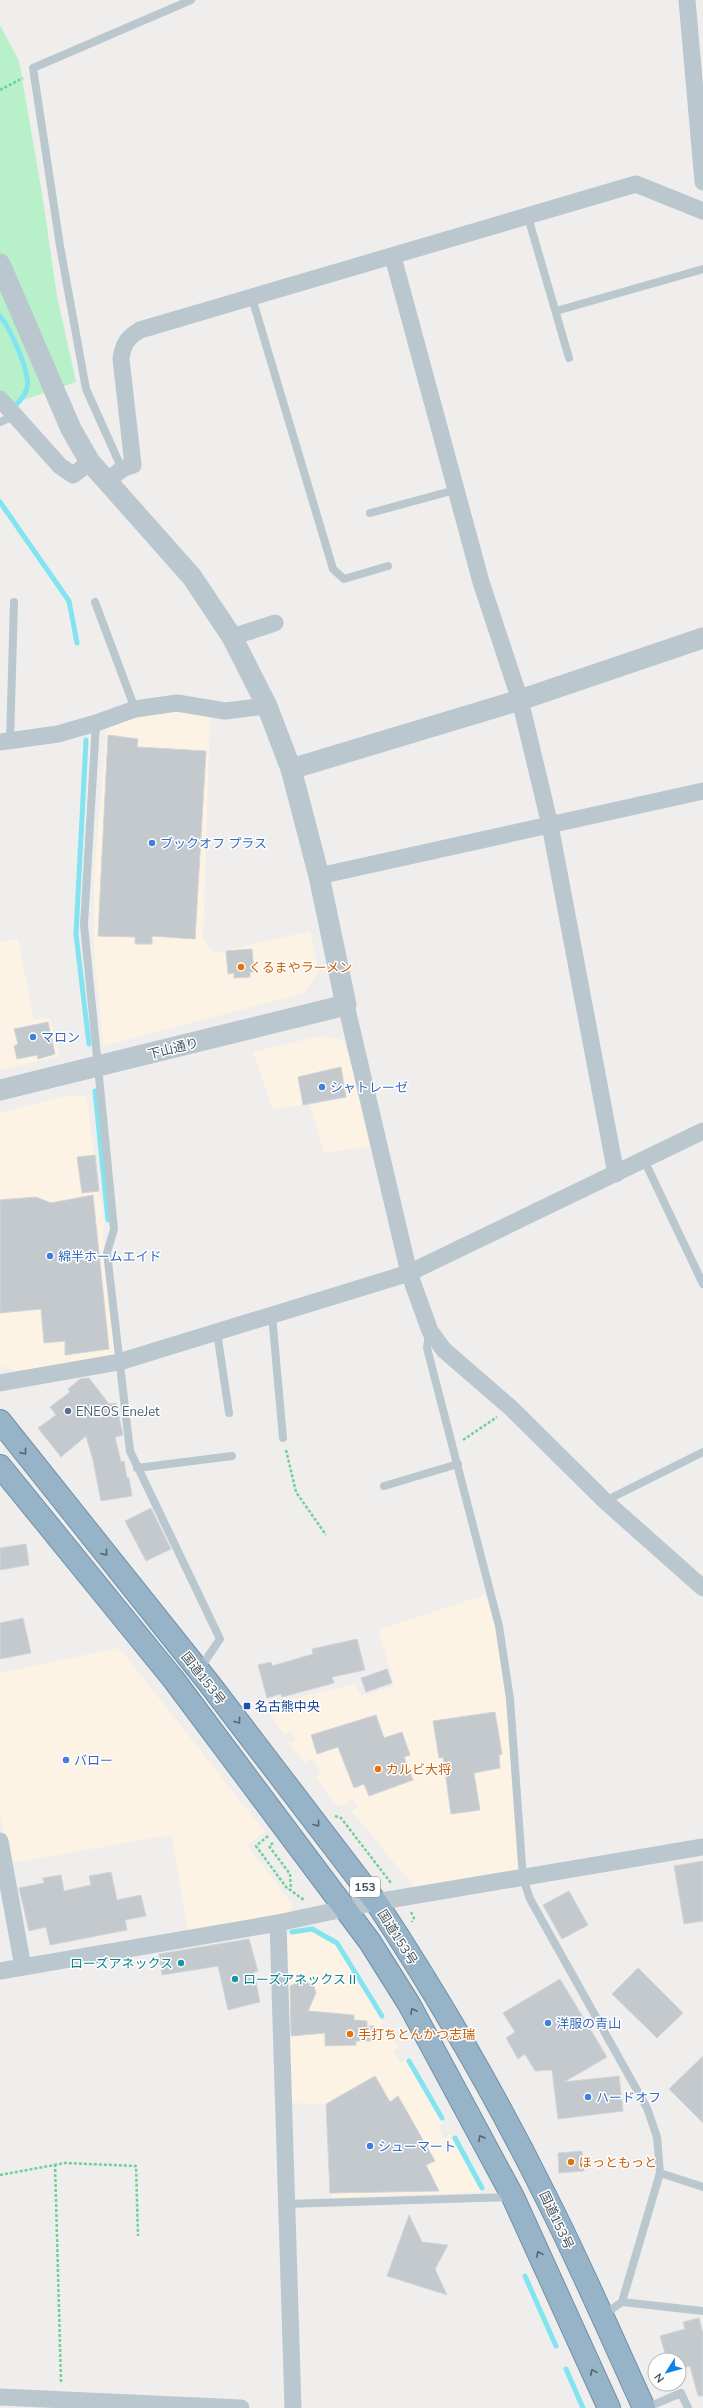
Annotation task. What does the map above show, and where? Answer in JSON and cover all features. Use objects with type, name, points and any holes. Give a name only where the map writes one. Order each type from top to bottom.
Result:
[{"type":"highway","name":"国道153号","points":[[0,1421],[199,1670],[376,1902],[437,2000],[499,2107],[547,2198],[645,2408]]},
{"type":"highway","name":"国道153号","points":[[0,1466],[174,1680],[346,1908],[409,2004],[513,2196],[609,2408]]},
{"type":"street","points":[[687,0],[703,182]]},
{"type":"street","points":[[115,475],[133,465],[121,359],[122,348],[128,337],[140,330],[393,257],[636,184],[703,211]]},
{"type":"street","points":[[393,257],[481,582],[520,700],[550,825],[616,1174]]},
{"type":"street","points":[[0,264],[71,429],[90,462],[115,475],[192,577],[232,637],[267,706],[291,769],[319,876],[346,1005],[409,1273],[430,1331],[444,1350],[511,1408],[605,1501],[703,1588]]},
{"type":"street","points":[[0,399],[7,419],[60,466],[73,475],[90,462]]},
{"type":"street","points":[[232,637],[275,624]]},
{"type":"street","points":[[291,769],[520,700],[703,638]]},
{"type":"street","points":[[5,742],[58,734],[96,723],[135,709],[177,703],[224,711],[267,706]]},
{"type":"street","points":[[319,876],[703,791]]},
{"type":"street","name":"下山通り","points":[[0,1090],[346,1005]]},
{"type":"street","points":[[0,1383],[119,1362],[409,1273],[703,1131]]},
{"type":"street","points":[[0,1841],[23,1967]]},
{"type":"street","points":[[0,1971],[278,1923],[376,1902],[703,1847]]},
{"type":"street","points":[[278,1923],[293,2408]]},
{"type":"street","points":[[0,2397],[241,2408]]},
{"type":"lane","points":[[115,475],[86,389],[60,246],[33,68],[192,0]]},
{"type":"lane","points":[[528,217],[569,358]]},
{"type":"lane","points":[[556,311],[703,270]]},
{"type":"lane","points":[[252,298],[333,569],[344,578],[388,566]]},
{"type":"lane","points":[[370,513],[455,490]]},
{"type":"lane","points":[[5,742],[14,602]]},
{"type":"lane","points":[[95,602],[135,709]]},
{"type":"lane","points":[[96,723],[84,925],[114,1229],[107,1253],[130,1451],[220,1639],[199,1670]]},
{"type":"lane","points":[[644,1160],[703,1284]]},
{"type":"lane","points":[[272,1315],[283,1438]]},
{"type":"lane","points":[[430,1331],[427,1348],[454,1446],[499,1626],[510,1699],[523,1878],[530,1898],[647,2108],[657,2137],[660,2173],[622,2302],[602,2316]]},
{"type":"lane","points":[[217,1332],[229,1413]]},
{"type":"lane","points":[[605,1501],[703,1452]]},
{"type":"lane","points":[[137,1468],[232,1456]]},
{"type":"lane","points":[[384,1486],[458,1464]]},
{"type":"lane","points":[[660,2173],[703,2187]]},
{"type":"lane","points":[[286,2204],[513,2196]]},
{"type":"lane","points":[[622,2302],[703,2311]]},
{"type":"lane","points":[[645,2408],[681,2393],[688,2408]]},
{"type":"path","points":[[0,90],[34,73]]},
{"type":"path","points":[[454,1446],[511,1408]]},
{"type":"path","points":[[283,1438],[296,1492],[326,1535]]},
{"type":"path","points":[[272,1833],[256,1846],[291,1890],[308,1904]]},
{"type":"path","points":[[269,1846],[290,1874],[291,1890]]},
{"type":"path","points":[[0,2175],[65,2162],[136,2166],[138,2236]]},
{"type":"path","points":[[55,2164],[62,2400]]},
{"type":"shaded area","points":[[178,709],[210,717],[203,939],[214,953],[310,931],[319,971],[304,993],[103,1046],[94,951],[94,877],[107,727],[133,714]]},
{"type":"shaded area","points":[[18,939],[34,1020],[50,1018],[59,1056],[0,1070],[0,942]]},
{"type":"shaded area","points":[[320,1036],[343,1040],[363,1094],[374,1146],[324,1153],[310,1104],[273,1109],[253,1052]]},
{"type":"shaded area","points":[[86,1095],[104,1220],[103,1236],[115,1356],[17,1371],[0,1366],[0,1113],[65,1096]]},
{"type":"shaded area","points":[[485,1595],[497,1630],[506,1695],[519,1869],[414,1887],[357,1817],[351,1813],[358,1807],[353,1799],[341,1807],[335,1803],[316,1778],[321,1774],[312,1759],[304,1763],[290,1744],[296,1740],[291,1731],[284,1734],[275,1722],[267,1705],[355,1684],[361,1696],[395,1686],[378,1630]]},
{"type":"shaded area","points":[[119,1648],[265,1832],[247,1845],[293,1906],[286,1915],[188,1930],[171,1835],[10,1863],[0,1815],[0,1673]]},
{"type":"shaded area","points":[[312,1931],[336,1945],[384,2023],[377,2029],[383,2037],[390,2032],[399,2047],[393,2052],[400,2063],[406,2059],[443,2123],[438,2126],[443,2138],[450,2135],[482,2192],[331,2198],[326,2104],[289,2103],[286,1935]]},
{"type":"green space","points":[[0,25],[19,61],[42,193],[57,296],[76,382],[6,406],[0,399]]},
{"type":"building","name":"ブックオフ プラス","points":[[108,735],[138,739],[137,747],[206,751],[195,939],[152,936],[152,944],[135,944],[135,937],[98,936]]},
{"type":"building","name":"くるまやラーメン","points":[[252,949],[254,972],[250,972],[250,977],[234,978],[234,973],[228,974],[226,951]]},
{"type":"building","name":"マロン","points":[[48,1022],[55,1054],[38,1059],[37,1055],[17,1059],[14,1046],[18,1044],[14,1029]]},
{"type":"building","name":"シャトレーゼ","points":[[341,1067],[346,1097],[303,1105],[298,1077]]},
{"type":"building","points":[[95,1155],[99,1191],[82,1193],[77,1157]]},
{"type":"building","name":"綿半ホームエイド","points":[[93,1195],[109,1349],[65,1355],[65,1341],[44,1343],[41,1309],[0,1313],[0,1200],[36,1197],[51,1203]]},
{"type":"building","points":[[89,1378],[109,1404],[116,1403],[123,1435],[115,1437],[121,1462],[124,1461],[127,1478],[129,1478],[132,1496],[101,1501],[93,1460],[86,1436],[61,1457],[38,1428],[56,1415],[50,1407],[70,1392],[68,1389],[80,1379]]},
{"type":"building","points":[[151,1508],[171,1549],[146,1561],[125,1521]]},
{"type":"building","points":[[26,1544],[29,1565],[0,1570],[0,1548]]},
{"type":"building","points":[[23,1618],[31,1653],[0,1659],[0,1623]]},
{"type":"building","points":[[357,1639],[365,1670],[332,1677],[334,1683],[282,1697],[281,1694],[267,1698],[258,1665],[271,1662],[272,1666],[313,1654],[312,1649]]},
{"type":"building","points":[[387,1669],[392,1683],[366,1692],[361,1678]]},
{"type":"building","points":[[495,1712],[502,1754],[499,1755],[500,1768],[474,1773],[480,1810],[451,1814],[443,1757],[439,1758],[433,1721]]},
{"type":"building","name":"カルビ大将","points":[[376,1715],[384,1738],[402,1732],[410,1755],[404,1757],[413,1780],[369,1796],[364,1784],[354,1788],[338,1747],[317,1754],[311,1735]]},
{"type":"building","points":[[703,1861],[703,1921],[684,1924],[674,1866]]},
{"type":"building","points":[[111,1872],[117,1900],[141,1895],[146,1916],[125,1920],[127,1930],[50,1945],[46,1927],[29,1931],[19,1888],[44,1883],[43,1878],[61,1875],[64,1891],[91,1885],[89,1876]]},
{"type":"building","points":[[569,1891],[588,1925],[562,1939],[543,1905]]},
{"type":"building","points":[[249,1939],[258,1971],[254,1972],[260,2002],[228,2010],[218,1966],[162,1975],[159,1954]]},
{"type":"building","points":[[638,1968],[683,2013],[657,2038],[612,1994]]},
{"type":"building","name":"洋服の青山","points":[[560,1979],[607,2057],[564,2082],[619,2076],[623,2111],[558,2119],[552,2070],[535,2071],[525,2054],[518,2059],[506,2038],[515,2032],[503,2013]]},
{"type":"building","points":[[300,1981],[313,1984],[316,1993],[308,2011],[354,2015],[354,2020],[367,2021],[367,2026],[375,2026],[374,2041],[356,2041],[356,2045],[325,2046],[325,2033],[291,2036],[290,1986]]},
{"type":"building","points":[[703,2056],[703,2123],[669,2089]]},
{"type":"building","points":[[375,2076],[390,2102],[398,2096],[435,2161],[426,2165],[439,2191],[330,2193],[326,2104]]},
{"type":"building","name":"ほっともっと","points":[[582,2151],[584,2171],[559,2173],[558,2153]]},
{"type":"building","points":[[409,2215],[422,2242],[448,2245],[435,2269],[447,2295],[387,2276]]},
{"type":"building","points":[[699,2318],[703,2334],[703,2396],[698,2396],[690,2366],[687,2367],[687,2352],[665,2352],[660,2336],[685,2329],[683,2322]]},
{"type":"waterway","points":[[0,316],[9,330],[19,351],[26,372],[27,388],[15,406]]},
{"type":"waterway","points":[[0,502],[69,601],[77,643]]},
{"type":"waterway","points":[[86,740],[76,934],[89,1044]]},
{"type":"waterway","points":[[95,1091],[108,1220]]},
{"type":"waterway","points":[[292,1932],[312,1929],[337,1943],[382,2016]]},
{"type":"waterway","points":[[409,2061],[442,2118]]},
{"type":"waterway","points":[[455,2138],[482,2188]]},
{"type":"waterway","points":[[525,2276],[556,2346]]},
{"type":"waterway","points":[[566,2369],[583,2408]]},
{"type":"place","name":"ブックオフ プラス","points":[[152,843]]},
{"type":"place","name":"くるまやラーメン","points":[[241,967]]},
{"type":"place","name":"マロン","points":[[33,1037]]},
{"type":"place","name":"シャトレーゼ","points":[[322,1087]]},
{"type":"place","name":"綿半ホームエイド","points":[[50,1256]]},
{"type":"place","name":"ENEOS EneJet","points":[[68,1411]]},
{"type":"place","name":"名古熊中央","points":[[247,1706]]},
{"type":"place","name":"バロー","points":[[66,1760]]},
{"type":"place","name":"カルビ大将","points":[[378,1769]]},
{"type":"place","name":"ローズアネックス","points":[[181,1963]]},
{"type":"place","name":"ローズアネックスⅡ","points":[[235,1979]]},
{"type":"place","name":"洋服の青山","points":[[548,2023]]},
{"type":"place","name":"手打ちとんかつ志瑞","points":[[350,2034]]},
{"type":"place","name":"ハードオフ","points":[[588,2097]]},
{"type":"place","name":"シューマート","points":[[370,2146]]},
{"type":"place","name":"ほっともっと","points":[[571,2162]]}]
